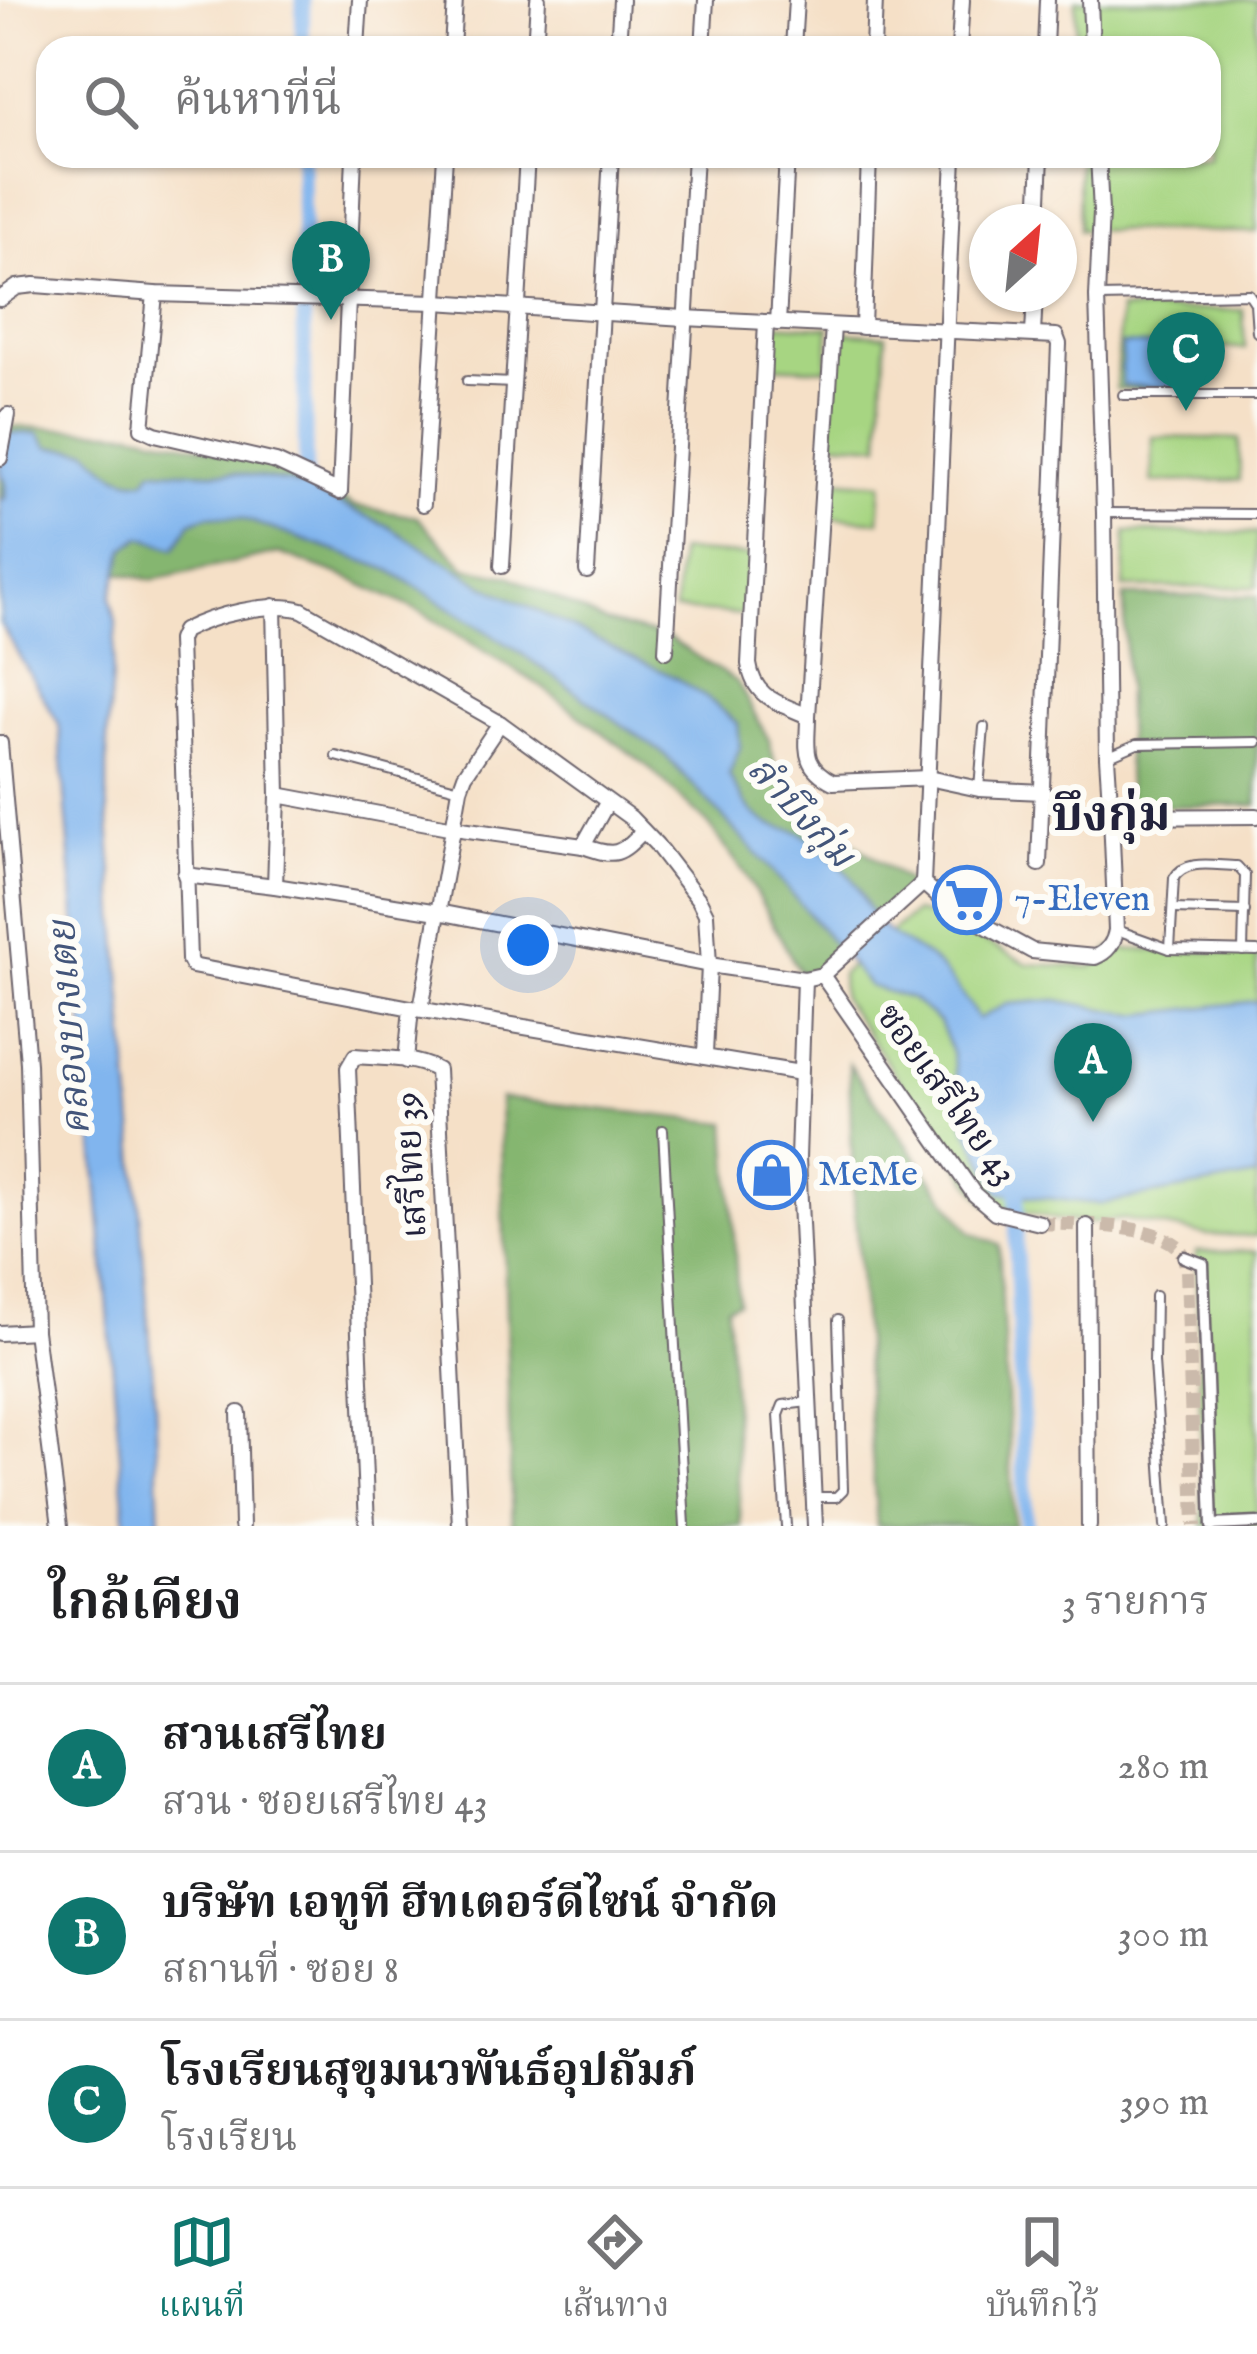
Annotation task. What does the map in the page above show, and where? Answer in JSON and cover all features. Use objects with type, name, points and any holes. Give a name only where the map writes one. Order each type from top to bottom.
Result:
[{"type":"street","points":[[358,36],[360,0]]},
{"type":"street","points":[[452,36],[454,0]]},
{"type":"street","points":[[536,36],[538,0]]},
{"type":"street","points":[[619,36],[621,0]]},
{"type":"street","points":[[704,36],[706,0]]},
{"type":"street","points":[[794,36],[796,0]]},
{"type":"street","points":[[874,36],[875,0]]},
{"type":"street","points":[[960,36],[962,0]]},
{"type":"street","points":[[1046,36],[1047,0]]},
{"type":"street","points":[[1090,0],[1092,36]]},
{"type":"street","points":[[154,294],[142,428],[276,462],[342,490],[354,168]]},
{"type":"street","points":[[423,504],[444,168]]},
{"type":"street","points":[[502,566],[526,168]]},
{"type":"street","points":[[587,571],[610,168]]},
{"type":"street","points":[[665,652],[694,168]]},
{"type":"street","points":[[786,168],[749,664],[761,693],[808,716]]},
{"type":"street","points":[[863,327],[869,168]]},
{"type":"street","points":[[185,875],[438,912],[804,980],[822,975],[923,883],[952,168]]},
{"type":"street","points":[[1039,204],[1040,168]]},
{"type":"street","points":[[923,883],[948,904],[1032,951],[1095,957],[1114,942],[1097,297],[1099,168]]},
{"type":"street","points":[[0,299],[17,287],[34,285],[1056,336],[1040,864]]},
{"type":"street","points":[[1033,334],[1034,312]]},
{"type":"street","points":[[833,326],[808,760],[820,776],[833,782],[928,778],[979,789],[1043,791]]},
{"type":"street","points":[[0,458],[7,419]]},
{"type":"street","points":[[274,606],[275,886]]},
{"type":"street","points":[[705,1055],[706,914],[631,818],[500,723],[302,610],[274,606],[186,628],[181,635],[185,875],[189,960],[196,968],[800,1073]]},
{"type":"street","points":[[406,1061],[460,789],[500,723]]},
{"type":"street","points":[[0,743],[28,1063],[35,1331],[60,1526]]},
{"type":"street","points":[[278,795],[611,854],[619,853],[643,831]]},
{"type":"street","points":[[583,846],[607,802]]},
{"type":"street","points":[[1111,817],[1257,816]]},
{"type":"street","name":"ซอยเสรีไทย 43","points":[[822,975],[974,1194],[995,1212],[1040,1222]]},
{"type":"street","points":[[804,980],[798,1158],[815,1526]]},
{"type":"street","name":"เสรีไทย 39","points":[[367,1526],[347,1068],[355,1056],[406,1061],[436,1070],[460,1526]]},
{"type":"street","points":[[1087,1226],[1089,1526]]},
{"type":"street","points":[[1184,1257],[1203,1264],[1212,1525],[1257,1523]]},
{"type":"street","points":[[0,1333],[35,1331]]},
{"type":"street","points":[[239,1413],[242,1526]]},
{"type":"lane","points":[[1097,297],[1249,294],[1255,303],[1257,332]]},
{"type":"lane","points":[[467,381],[513,382]]},
{"type":"lane","points":[[1124,395],[1257,395]]},
{"type":"lane","points":[[1104,513],[1257,514]]},
{"type":"lane","points":[[979,789],[984,727]]},
{"type":"lane","points":[[1107,757],[1137,744],[1257,742]]},
{"type":"lane","points":[[336,756],[460,789]]},
{"type":"lane","points":[[1170,949],[1174,878],[1181,867],[1237,866],[1245,875],[1243,951]]},
{"type":"lane","points":[[1173,908],[1245,910]]},
{"type":"lane","points":[[1116,930],[1170,949],[1257,951]]},
{"type":"lane","points":[[663,1130],[685,1526]]},
{"type":"lane","points":[[1155,1296],[1154,1362],[1165,1526]]},
{"type":"lane","points":[[814,1497],[836,1497],[844,1490],[838,1320]]},
{"type":"lane","points":[[785,1526],[780,1409],[809,1402]]},
{"type":"green space","points":[[1076,0],[1257,0],[1257,232],[1079,230],[1078,168],[1221,168],[1221,36],[1076,36]]},
{"type":"green space","points":[[1120,310],[1243,310],[1245,348],[1206,348],[1204,391],[1116,389]]},
{"type":"green space","points":[[769,324],[829,327],[827,369],[767,366]]},
{"type":"green space","points":[[836,332],[886,335],[880,445],[830,442]]},
{"type":"green space","points":[[0,426],[133,432],[283,465],[354,506],[417,517],[466,568],[509,576],[605,622],[668,638],[737,682],[769,740],[780,784],[912,885],[820,970],[800,973],[746,875],[710,826],[645,764],[536,683],[423,613],[279,553],[152,580],[77,564],[0,519]]},
{"type":"green space","points":[[1153,437],[1239,439],[1240,480],[1152,482]]},
{"type":"green space","points":[[830,479],[882,483],[879,521],[827,517]]},
{"type":"green space","points":[[1126,532],[1257,533],[1257,587],[1124,588]]},
{"type":"green space","points":[[679,551],[752,556],[748,615],[675,610]]},
{"type":"green space","points":[[1124,596],[1257,596],[1257,805],[1128,807]]},
{"type":"green space","points":[[915,912],[936,917],[1028,964],[1092,967],[1109,949],[1257,953],[1257,1236],[1207,1235],[1124,1219],[1087,1223],[985,1203],[842,998],[841,974]]},
{"type":"green space","points":[[849,1064],[970,1232],[999,1245],[1014,1526],[877,1526]]},
{"type":"green space","points":[[500,1098],[727,1123],[738,1302],[727,1306],[741,1526],[512,1526]]},
{"type":"green space","points":[[1257,1251],[1257,1526],[1203,1526],[1196,1252]]},
{"type":"water","points":[[1122,344],[1197,348],[1196,389],[1122,385]]},
{"type":"water","points":[[38,433],[49,447],[88,450],[128,479],[145,480],[152,470],[234,473],[289,482],[386,525],[483,585],[676,678],[738,724],[740,747],[729,775],[748,807],[769,824],[801,833],[833,858],[852,879],[876,920],[939,968],[978,1019],[1007,1004],[1057,1000],[1136,1015],[1257,1001],[1257,1176],[1100,1204],[1000,1193],[965,1124],[952,1053],[939,1022],[912,999],[869,986],[771,869],[664,754],[515,649],[390,570],[241,518],[210,515],[191,522],[175,548],[141,537],[125,549],[111,597],[116,623],[107,798],[155,1405],[160,1526],[126,1526],[59,724],[0,623],[0,500],[5,498],[5,480],[0,474],[0,434]]},
{"type":"waterway","points":[[302,36],[303,0]]},
{"type":"waterway","points":[[302,168],[306,507]]},
{"type":"waterway","points":[[1018,1177],[1026,1526]]},
{"type":"tunnel","points":[[1040,1223],[1136,1230],[1170,1242],[1182,1253],[1187,1270],[1195,1526]]},
{"type":"place","name":"บริษัท เอทูที ฮีทเตอร์ดีไซน์ จำกัด","points":[[331,320]]},
{"type":"place","name":"โรงเรียนสุขุมนวพันธ์อุปถัมภ์","points":[[1186,411]]},
{"type":"place","name":"7-Eleven","points":[[967,900]]},
{"type":"place","name":"สวนเสรีไทย","points":[[1093,1122]]},
{"type":"place","name":"MeMe","points":[[772,1175]]},
{"type":"district","name":"บึงกุ่ม","points":[[1111,817]]},
{"type":"water label","name":"ลำบึงกุ่ม","points":[[800,813]]},
{"type":"water label","name":"คลองบางเตย","points":[[71,1028]]}]
